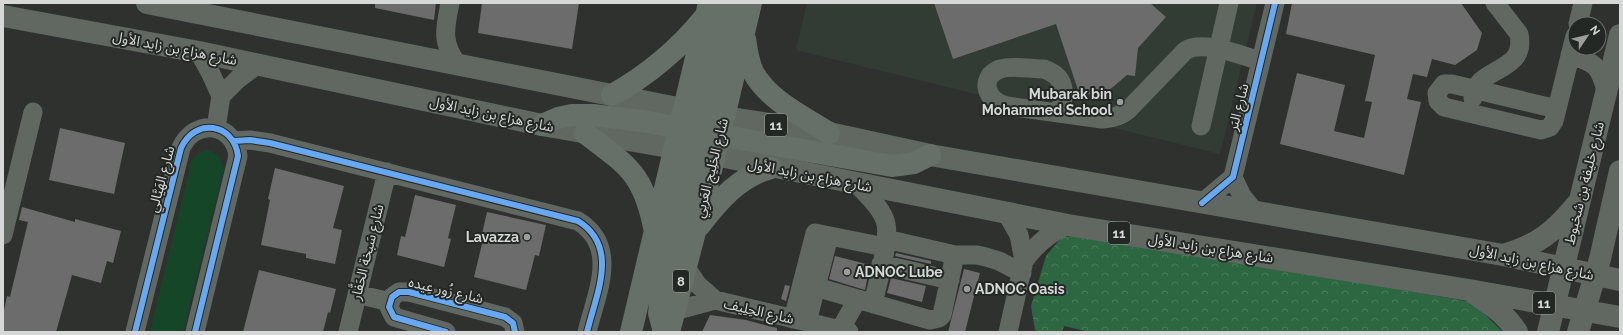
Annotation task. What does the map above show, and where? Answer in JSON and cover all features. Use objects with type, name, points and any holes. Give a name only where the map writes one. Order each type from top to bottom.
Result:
[{"type":"highway","points":[[664,332],[659,313],[660,305],[729,3]]},
{"type":"highway","name":"شارع الخَلِيج العَربِي","points":[[631,332],[655,232],[744,34],[751,3]]},
{"type":"highway","points":[[612,95],[644,76],[662,62],[684,42],[707,9]]},
{"type":"highway","name":"شارع الخَلِيج العَربِي","points":[[669,332],[695,231],[707,9]]},
{"type":"highway","points":[[744,34],[749,61],[759,80],[776,98],[830,133]]},
{"type":"highway","points":[[542,125],[558,118],[582,114],[649,122],[700,133],[892,166],[914,163],[930,155]]},
{"type":"highway","points":[[585,133],[623,162],[639,181],[650,206],[655,232]]},
{"type":"highway","points":[[695,231],[732,187],[750,175],[771,168]]},
{"type":"main road","name":"شارع هزاع بن زايد الأول","points":[[156,4],[216,10],[420,57],[612,95],[700,133],[771,168],[1068,225],[1555,304],[1620,317]]},
{"type":"main road","name":"شارع هزاع بن زايد الأول","points":[[3,16],[199,52],[585,133],[830,133],[930,155],[1503,255],[1620,280]]},
{"type":"main road","name":"شارع خليفة بن شخبوط","points":[[1548,332],[1620,35]]},
{"type":"main road","points":[[1578,332],[1595,275],[1620,171]]},
{"type":"main road","points":[[1503,255],[1523,250],[1542,240],[1558,226],[1580,200]]},
{"type":"main road","points":[[1613,202],[1620,230]]},
{"type":"main road","points":[[1469,290],[1499,310],[1510,321],[1517,332]]},
{"type":"street","points":[[450,3],[444,33],[448,50],[457,64]]},
{"type":"street","points":[[1201,126],[1229,3]]},
{"type":"street","name":"شارع البَر","points":[[1233,177],[1275,3]]},
{"type":"street","points":[[1468,113],[1475,89],[1481,81],[1511,62],[1517,54],[1519,34],[1495,3]]},
{"type":"street","points":[[420,57],[433,46],[444,33]]},
{"type":"street","points":[[1060,113],[1102,119],[1119,116],[1129,109],[1189,48],[1198,46],[1261,61]]},
{"type":"street","points":[[195,332],[237,164],[237,148],[234,141],[223,131],[216,128],[221,96],[199,52]]},
{"type":"street","points":[[1557,109],[1448,83],[1441,86],[1437,93],[1438,102],[1441,105],[1468,113],[1542,130],[1552,124],[1557,109],[1570,56],[1594,64],[1602,74],[1606,90]]},
{"type":"street","points":[[221,96],[238,79],[257,64]]},
{"type":"street","points":[[3,235],[10,176],[33,112]]},
{"type":"street","name":"شارع الهَيَّالي","points":[[135,332],[181,148],[184,141],[194,131],[208,127],[216,128]]},
{"type":"street","points":[[234,141],[260,140],[566,216],[586,225],[597,239],[603,256],[603,265],[587,332]]},
{"type":"street","name":"شارع سَبخة الحَفَّار","points":[[348,332],[387,172]]},
{"type":"street","points":[[1202,203],[1233,177],[1242,196],[1255,212]]},
{"type":"street","points":[[844,331],[865,302],[884,250],[886,224],[880,212],[857,184]]},
{"type":"street","points":[[1006,212],[1019,235],[1023,267]]},
{"type":"street","points":[[1009,332],[1023,267],[1032,249],[1055,230],[1068,225]]},
{"type":"street","points":[[800,320],[809,285],[815,233],[884,250],[950,280]]},
{"type":"street","points":[[884,250],[977,255],[1023,267]]},
{"type":"street","points":[[809,285],[930,320],[939,318],[942,315],[955,255]]},
{"type":"street","name":"شارع الحِلِيف","points":[[685,266],[697,284],[715,300]]},
{"type":"street","name":"شارع زُور عِيده","points":[[446,332],[399,320],[391,313],[390,302],[395,294],[404,291],[409,292],[504,317],[513,323],[515,332]]},
{"type":"street","name":"شارع زُور عِيده","points":[[357,294],[390,302]]},
{"type":"street","name":"شارع الحِلِيف","points":[[674,311],[715,300],[844,331]]},
{"type":"shaded area","name":"Mubarak bin Mohammed School","points":[[807,3],[1257,3],[1220,154],[796,50]]},
{"type":"green space","points":[[207,150],[218,156],[224,168],[183,332],[150,332],[192,159]]},
{"type":"green space","points":[[1085,235],[1472,302],[1503,332],[1089,332],[1064,326],[1062,332],[1038,332],[1035,330],[1031,306],[1046,256],[1062,237]]},
{"type":"building","points":[[375,3],[436,3],[434,20],[375,8]]},
{"type":"building","points":[[482,3],[579,3],[572,49],[478,33]]},
{"type":"building","points":[[934,3],[1150,3],[1166,17],[1138,48],[1135,76],[1127,75],[1100,98],[1078,90],[1056,24],[953,59]]},
{"type":"building","points":[[1292,3],[1461,3],[1482,33],[1477,50],[1455,65],[1432,59],[1427,77],[1413,74],[1407,99],[1421,102],[1404,175],[1280,144],[1297,73],[1345,85],[1334,131],[1364,138],[1372,102],[1365,101],[1375,55],[1286,34]]},
{"type":"building","points":[[60,128],[125,143],[114,194],[49,180]]},
{"type":"building","points":[[275,168],[344,186],[333,228],[342,230],[335,264],[306,258],[306,254],[261,245],[270,200],[268,199]]},
{"type":"building","points":[[415,195],[456,205],[448,238],[451,239],[444,267],[397,255],[401,236],[405,237]]},
{"type":"building","points":[[22,207],[75,222],[75,219],[121,231],[113,263],[107,261],[101,283],[72,275],[56,332],[3,332],[3,315],[7,296],[10,297],[28,222],[19,220]]},
{"type":"building","points":[[487,212],[546,225],[539,256],[535,255],[526,290],[474,277],[482,244],[480,243]]},
{"type":"building","points":[[896,253],[931,261],[931,264],[895,256]]},
{"type":"building","name":"ADNOC Lube","points":[[835,256],[870,265],[865,290],[829,279]]},
{"type":"building","points":[[964,269],[980,273],[965,332],[948,332]]},
{"type":"building","points":[[259,270],[336,289],[330,313],[328,312],[323,332],[243,332]]},
{"type":"building","points":[[891,278],[926,286],[922,302],[887,293]]},
{"type":"building","points":[[785,285],[790,286],[786,301],[781,299]]},
{"type":"building","points":[[710,315],[746,320],[777,328],[777,332],[702,332]]},
{"type":"cycle path","points":[[1202,203],[1233,177],[1275,3]]},
{"type":"cycle path","points":[[135,332],[181,148],[187,138],[195,132],[204,128],[213,128],[222,131],[229,136],[235,145],[238,156],[195,332]]},
{"type":"cycle path","points":[[234,141],[250,140],[270,143],[578,221],[591,232],[598,244],[602,258],[602,272],[599,287],[587,332]]},
{"type":"cycle path","points":[[446,332],[394,317],[389,307],[392,297],[399,292],[409,292],[505,317],[513,323],[515,332]]},
{"type":"place","name":"Mubarak bin Mohammed School","points":[[1120,102]]},
{"type":"place","name":"Lavazza","points":[[527,237]]},
{"type":"place","name":"ADNOC Lube","points":[[847,272]]},
{"type":"place","name":"ADNOC Oasis","points":[[967,289]]}]
